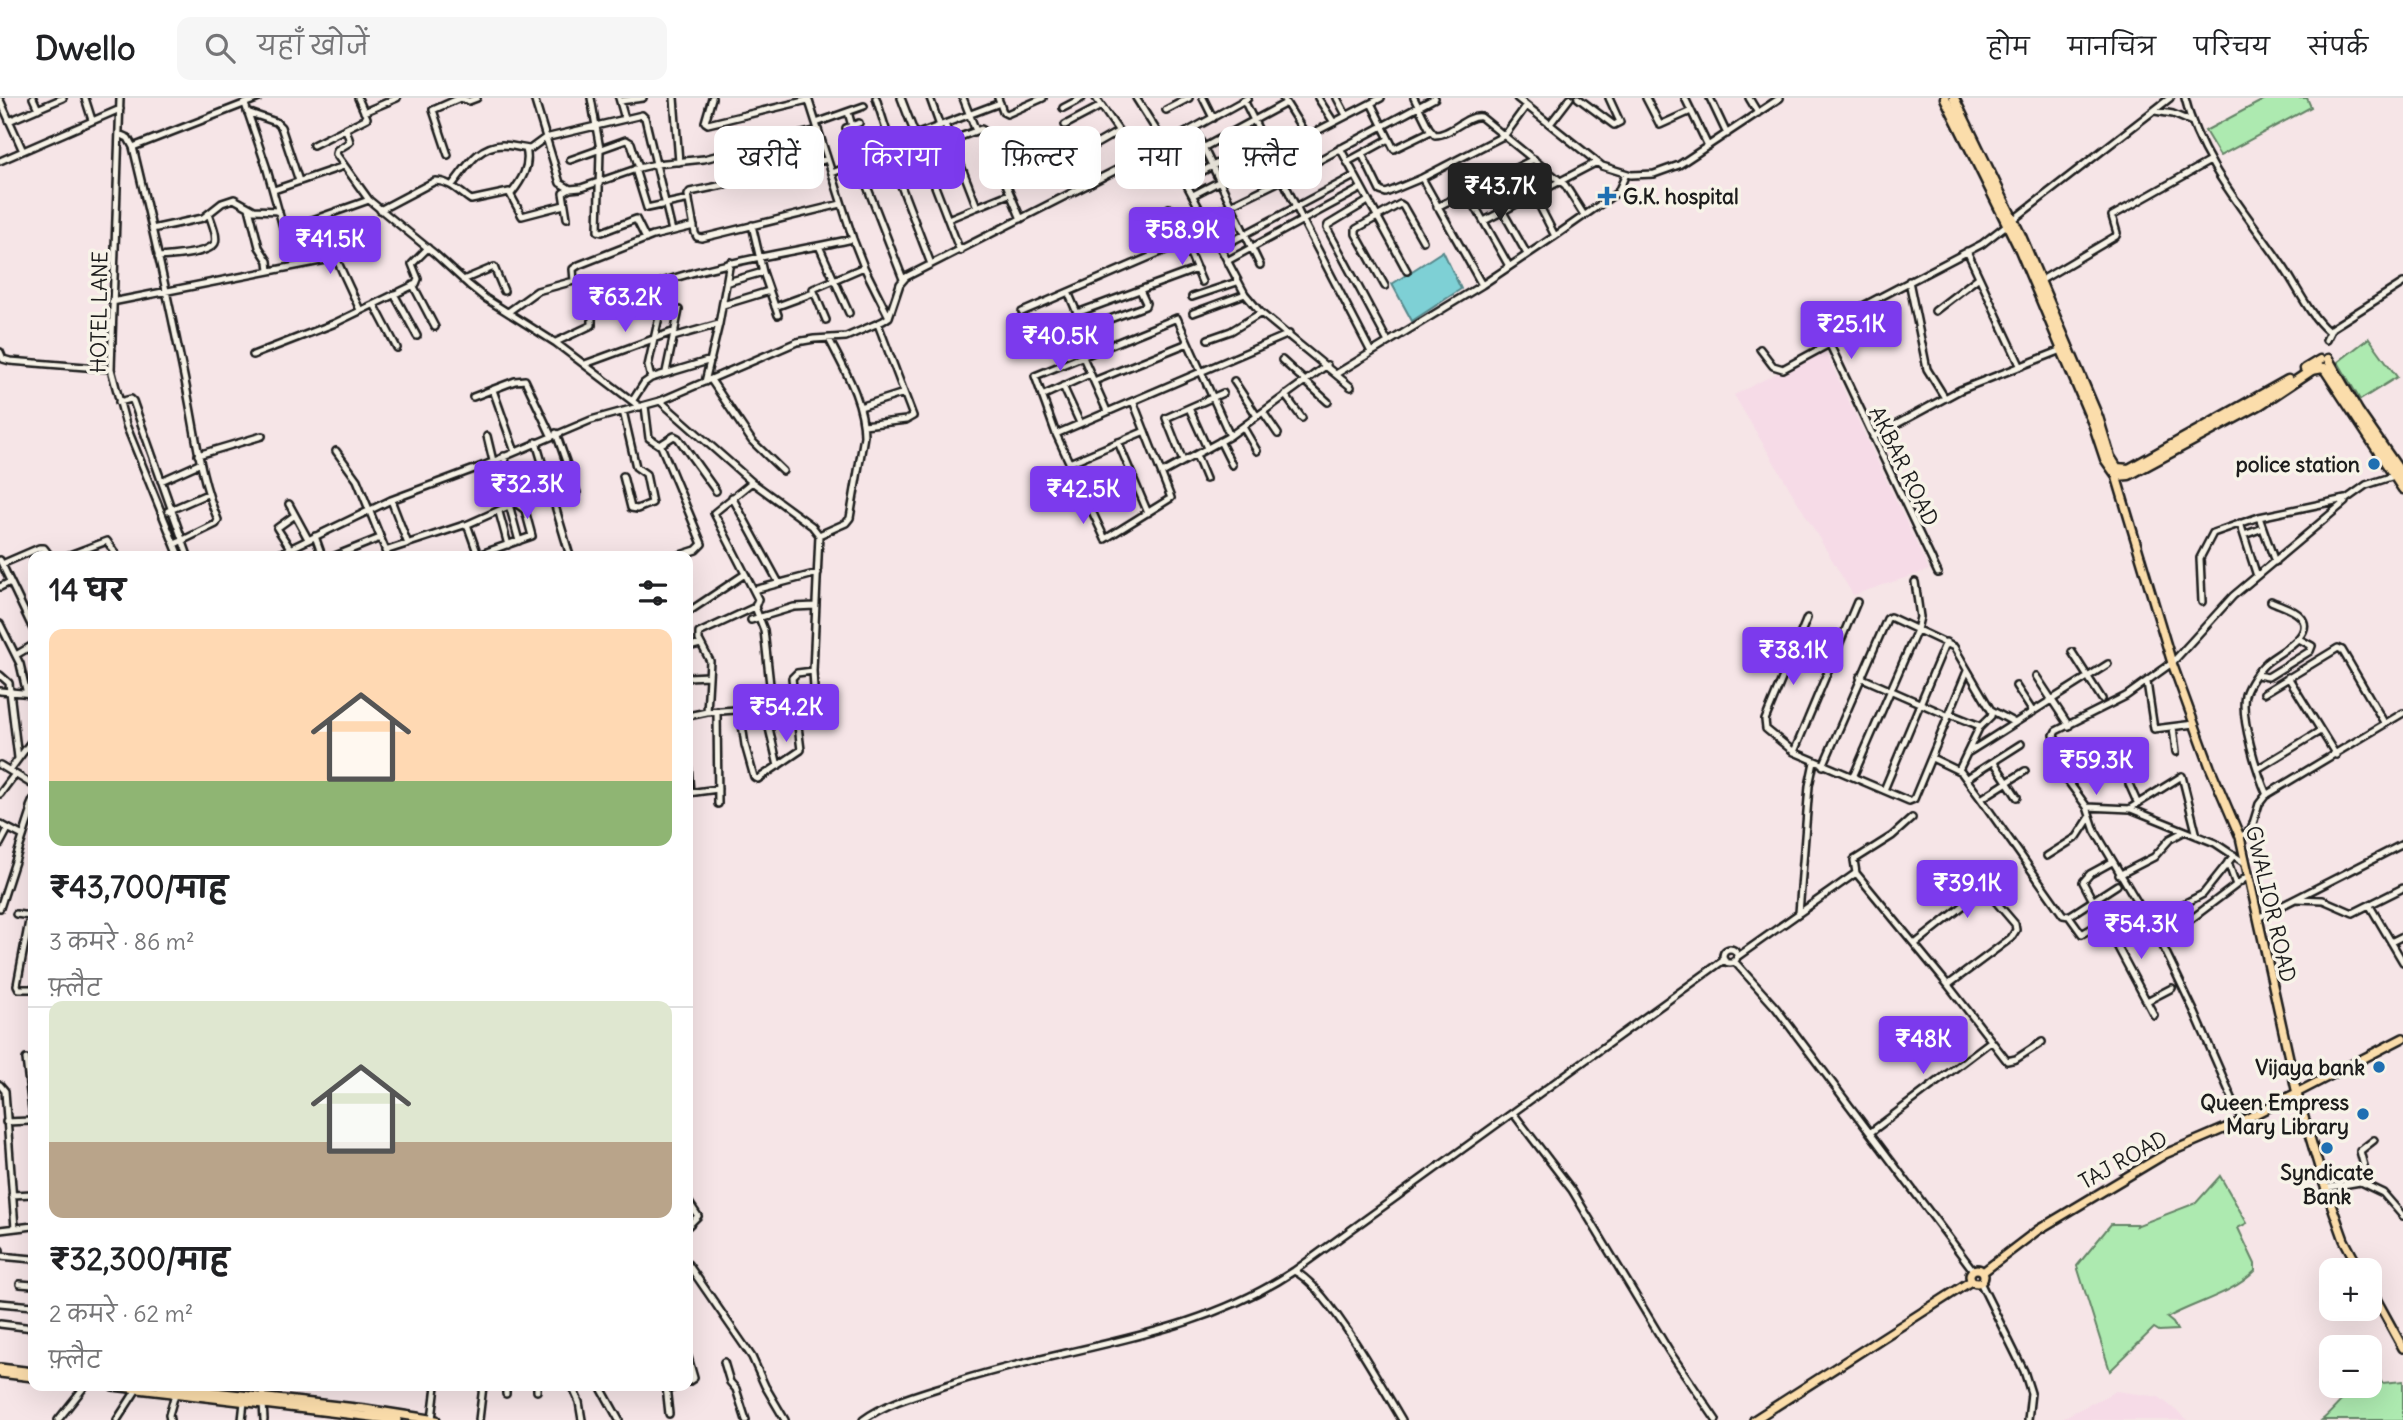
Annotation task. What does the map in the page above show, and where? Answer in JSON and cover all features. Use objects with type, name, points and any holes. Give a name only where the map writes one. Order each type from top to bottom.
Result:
[{"type":"highway","points":[[1945,98],[2040,281],[2098,417],[2110,457],[2118,473]]},
{"type":"highway","points":[[1954,98],[2010,222],[2105,459],[2118,473]]},
{"type":"highway","points":[[2118,473],[2324,364],[2399,476],[2403,489]]},
{"type":"main road","name":"GWALIOR ROAD","points":[[2118,473],[2172,663],[2240,836],[2297,1094],[2325,1188],[2354,1258]]},
{"type":"main road","name":"TAJ ROAD","points":[[1983,1272],[2038,1230],[2165,1154],[2242,1121],[2403,1038]]},
{"type":"main road","points":[[1754,1420],[1984,1277],[1983,1272],[1977,1269],[1970,1275],[1976,1281]]},
{"type":"main road","points":[[2382,1310],[2403,1348]]},
{"type":"main road","points":[[0,1368],[28,1371]]},
{"type":"main road","points":[[0,1373],[28,1376]]},
{"type":"main road","points":[[152,1391],[244,1402],[263,1401]]},
{"type":"main road","points":[[210,1391],[397,1420]]},
{"type":"main road","points":[[382,1417],[434,1420]]},
{"type":"street","points":[[33,98],[38,109]]},
{"type":"street","points":[[9,121],[63,98]]},
{"type":"street","points":[[85,98],[92,120]]},
{"type":"street","name":"HOTEL LANE","points":[[120,98],[123,135],[111,369],[124,401],[138,453],[167,511],[179,542],[179,551]]},
{"type":"street","points":[[132,147],[260,98]]},
{"type":"street","points":[[313,145],[367,118],[358,98]]},
{"type":"street","points":[[364,112],[397,98]]},
{"type":"street","points":[[449,155],[433,110],[460,98],[469,102],[477,98]]},
{"type":"street","points":[[534,98],[560,183],[570,189]]},
{"type":"street","points":[[591,98],[600,149],[598,232],[636,219],[646,239]]},
{"type":"street","points":[[625,119],[619,99],[643,98]]},
{"type":"street","points":[[674,98],[679,162]]},
{"type":"street","points":[[712,98],[705,122],[708,124],[808,99],[817,126],[864,106]]},
{"type":"street","points":[[876,98],[885,126]]},
{"type":"street","points":[[901,98],[912,126]]},
{"type":"street","points":[[930,98],[943,125],[999,101],[1003,113],[1007,114],[1033,100],[1043,98]]},
{"type":"street","points":[[963,98],[976,131]]},
{"type":"street","points":[[1063,108],[1082,98]]},
{"type":"street","points":[[1096,98],[1115,126]]},
{"type":"street","points":[[1136,98],[1154,126]]},
{"type":"street","points":[[1166,110],[1189,98]]},
{"type":"street","points":[[1203,98],[1213,118]]},
{"type":"street","points":[[1318,98],[1333,121]]},
{"type":"street","points":[[1337,98],[1346,115]]},
{"type":"street","points":[[1363,98],[1396,149],[1431,131]]},
{"type":"street","points":[[1322,127],[1381,98]]},
{"type":"street","points":[[1414,98],[1435,135],[1442,135],[1477,116],[1505,135],[1561,181],[1584,215]]},
{"type":"street","points":[[1322,158],[1435,98]]},
{"type":"street","points":[[1517,98],[1597,162],[1626,174],[1654,174],[1679,165],[1780,98]]},
{"type":"street","points":[[1550,124],[1570,98]]},
{"type":"street","points":[[1578,98],[1614,125],[1620,122],[1609,98]]},
{"type":"street","points":[[1646,98],[1660,125],[1691,111]]},
{"type":"street","points":[[1685,98],[1708,146]]},
{"type":"street","points":[[1710,98],[1727,134]]},
{"type":"street","points":[[1749,98],[1758,113]]},
{"type":"street","points":[[1760,349],[1773,366],[1783,369],[1829,344],[1831,329],[1842,317],[1982,244],[2170,98]]},
{"type":"street","points":[[2185,98],[2192,122],[2210,161],[2318,320],[2329,331]]},
{"type":"street","points":[[1198,126],[1246,99],[1257,126]]},
{"type":"street","points":[[0,100],[23,151]]},
{"type":"street","points":[[1205,146],[1285,100],[1301,126]]},
{"type":"street","points":[[245,104],[274,190],[282,226],[286,228],[369,200]]},
{"type":"street","points":[[1065,125],[1101,106]]},
{"type":"street","points":[[1362,154],[1382,192],[1422,178],[1505,135],[1526,106]]},
{"type":"street","points":[[0,161],[120,109]]},
{"type":"street","points":[[2153,110],[2192,122]]},
{"type":"street","points":[[247,112],[276,122],[281,127],[299,181]]},
{"type":"street","points":[[848,112],[853,126]]},
{"type":"street","points":[[452,185],[485,148],[505,145],[526,149],[545,138],[642,115],[671,231]]},
{"type":"street","points":[[346,129],[351,142],[336,152],[369,200],[485,298],[556,342],[643,406],[650,441],[660,445],[702,544],[693,551]]},
{"type":"street","points":[[965,135],[984,130],[1021,219]]},
{"type":"street","points":[[123,135],[132,147],[166,292],[200,464],[207,494],[218,521],[179,542],[185,551]]},
{"type":"street","points":[[1347,162],[1389,139]]},
{"type":"street","points":[[570,160],[629,141],[646,207],[689,199]]},
{"type":"street","points":[[1340,148],[1407,271]]},
{"type":"street","points":[[511,194],[524,173],[528,157],[526,149]]},
{"type":"street","points":[[824,149],[853,239],[889,317]]},
{"type":"street","points":[[1205,149],[1219,178]]},
{"type":"street","points":[[567,218],[563,193],[570,189],[637,168],[696,161],[714,156]]},
{"type":"street","points":[[1437,207],[1534,159]]},
{"type":"street","points":[[2040,281],[2116,236],[2112,216],[2210,161]]},
{"type":"street","points":[[1205,170],[1219,162]]},
{"type":"street","points":[[1484,221],[1597,162]]},
{"type":"street","points":[[274,190],[344,166]]},
{"type":"street","points":[[832,173],[838,171]]},
{"type":"street","points":[[903,279],[1115,171]]},
{"type":"street","points":[[1336,374],[1482,285],[1555,236],[1618,192],[1626,174]]},
{"type":"street","points":[[965,175],[977,207]]},
{"type":"street","points":[[1221,247],[1354,176]]},
{"type":"street","points":[[1422,178],[1482,285]]},
{"type":"street","points":[[380,210],[435,181],[452,185],[471,200],[507,192],[511,194],[522,216],[565,205]]},
{"type":"street","points":[[1193,195],[1219,181]]},
{"type":"street","points":[[714,186],[692,191],[688,195],[699,239],[841,204]]},
{"type":"street","points":[[284,551],[391,500],[494,461],[553,434],[660,401],[797,342],[846,337],[878,324],[889,317],[903,279],[868,189]]},
{"type":"street","points":[[903,189],[931,264]]},
{"type":"street","points":[[936,189],[960,251]]},
{"type":"street","points":[[1190,189],[1245,294],[1261,313],[1351,387]]},
{"type":"street","points":[[1224,189],[1260,265]]},
{"type":"street","points":[[1206,218],[1263,189]]},
{"type":"street","points":[[1288,189],[1371,352]]},
{"type":"street","points":[[1227,261],[1360,189]]},
{"type":"street","points":[[1467,192],[1510,266]]},
{"type":"street","points":[[948,219],[1009,194]]},
{"type":"street","points":[[1534,195],[1555,236]]},
{"type":"street","points":[[152,229],[190,222],[234,199],[260,211],[279,211]]},
{"type":"street","points":[[1368,201],[1327,228],[1388,342]]},
{"type":"street","points":[[1385,286],[1355,231],[1402,205],[1423,241]]},
{"type":"street","points":[[249,207],[259,247],[268,261],[269,271]]},
{"type":"street","points":[[1168,208],[1187,241],[1202,282]]},
{"type":"street","points":[[1503,212],[1527,254]]},
{"type":"street","points":[[158,257],[199,251],[214,244],[216,240],[209,214]]},
{"type":"street","points":[[1137,218],[1152,256]]},
{"type":"street","points":[[752,225],[763,272],[778,315]]},
{"type":"street","points":[[508,312],[532,293],[574,281],[573,269],[576,266],[646,239],[694,226]]},
{"type":"street","points":[[1022,312],[1212,230]]},
{"type":"street","points":[[328,232],[336,258],[360,310]]},
{"type":"street","points":[[556,342],[593,325],[592,313],[621,297],[730,262],[853,239]]},
{"type":"street","points":[[819,246],[849,313]]},
{"type":"street","points":[[253,355],[312,333],[413,285],[418,279],[412,264],[428,248]]},
{"type":"street","points":[[1967,251],[2021,365]]},
{"type":"street","points":[[116,302],[336,258]]},
{"type":"street","points":[[730,262],[708,381],[757,447],[783,471]]},
{"type":"street","points":[[463,279],[494,267],[504,291]]},
{"type":"street","points":[[826,320],[813,289],[864,267]]},
{"type":"street","points":[[1077,313],[1197,269]]},
{"type":"street","points":[[728,282],[763,272]]},
{"type":"street","points":[[1935,311],[1979,277]]},
{"type":"street","points":[[1909,281],[1927,369],[1945,398]]},
{"type":"street","points":[[1192,297],[1237,282]]},
{"type":"street","points":[[2326,340],[2329,331],[2403,283]]},
{"type":"street","points":[[413,285],[435,327]]},
{"type":"street","points":[[1048,342],[1145,306],[1140,290]]},
{"type":"street","points":[[723,304],[769,291]]},
{"type":"street","points":[[1068,292],[1084,329]]},
{"type":"street","points":[[775,307],[813,293]]},
{"type":"street","points":[[394,294],[417,336]]},
{"type":"street","points":[[1193,313],[1245,294]]},
{"type":"street","points":[[373,304],[397,348]]},
{"type":"street","points":[[666,372],[679,310]]},
{"type":"street","points":[[1209,340],[1231,331],[1261,313]]},
{"type":"street","points":[[651,379],[648,366],[659,317]]},
{"type":"street","points":[[1133,401],[1171,498],[1107,539],[1103,538],[1056,434],[1035,377],[1177,318],[1230,436]]},
{"type":"street","points":[[585,364],[655,337],[719,324]]},
{"type":"street","points":[[864,425],[906,421],[912,418],[913,414],[878,324]]},
{"type":"street","points":[[1056,434],[1289,334]]},
{"type":"street","points":[[819,535],[846,523],[850,518],[863,448],[864,425],[860,407],[851,382],[829,339]]},
{"type":"street","points":[[1094,381],[1188,343]]},
{"type":"street","name":"AKBAR ROAD","points":[[1829,344],[1938,573]]},
{"type":"street","points":[[1873,437],[1945,398],[2062,350]]},
{"type":"street","points":[[0,352],[3,359],[10,361],[111,369]]},
{"type":"street","points":[[1083,357],[1107,411]]},
{"type":"street","points":[[1282,359],[1328,402]]},
{"type":"street","points":[[633,400],[644,383],[651,379],[666,372],[711,360]]},
{"type":"street","points":[[1162,473],[1230,436],[1327,365]]},
{"type":"street","points":[[1041,396],[1090,374]]},
{"type":"street","points":[[473,397],[515,381],[525,380],[553,434],[577,493]]},
{"type":"street","points":[[1234,381],[1278,434]]},
{"type":"street","points":[[1063,386],[1080,424]]},
{"type":"street","points":[[493,390],[514,452]]},
{"type":"street","points":[[860,407],[904,393]]},
{"type":"street","points":[[1183,461],[1165,419],[1223,393]]},
{"type":"street","points":[[1285,396],[1302,418]]},
{"type":"street","points":[[124,401],[134,401],[161,481],[167,511],[207,494]]},
{"type":"street","points":[[660,401],[752,482],[812,526],[819,535],[813,671],[815,706]]},
{"type":"street","points":[[1189,408],[1207,448]]},
{"type":"street","points":[[623,411],[636,467],[646,474],[652,503],[636,509],[631,508],[623,476]]},
{"type":"street","points":[[1243,427],[1257,451]]},
{"type":"street","points":[[1069,463],[1145,431]]},
{"type":"street","points":[[198,455],[262,436]]},
{"type":"street","points":[[487,436],[494,461]]},
{"type":"street","points":[[660,445],[674,436],[678,438],[716,491]]},
{"type":"street","points":[[1220,441],[1232,465]]},
{"type":"street","points":[[536,442],[569,551]]},
{"type":"street","points":[[1118,442],[1148,513]]},
{"type":"street","points":[[337,451],[357,480],[385,551]]},
{"type":"street","points":[[1195,455],[1206,480]]},
{"type":"street","points":[[393,551],[510,508],[514,502],[514,492],[504,456]]},
{"type":"street","points":[[161,481],[200,464]]},
{"type":"street","points":[[2242,1121],[2161,942],[2119,875],[2087,807],[2060,770],[2060,752],[2054,733],[2101,710],[2147,682],[2172,663],[2233,596],[2345,500],[2366,485],[2399,476]]},
{"type":"street","points":[[707,712],[710,661],[698,636],[701,631],[755,607],[759,600],[714,513],[752,482]]},
{"type":"street","points":[[732,497],[779,583]]},
{"type":"street","points":[[391,500],[408,544]]},
{"type":"street","points":[[2202,602],[2200,558],[2209,537],[2217,531],[2259,517],[2345,500]]},
{"type":"street","points":[[490,551],[533,535],[525,510],[514,502]]},
{"type":"street","points":[[289,504],[319,551]]},
{"type":"street","points":[[510,508],[519,541]]},
{"type":"street","points":[[499,512],[508,545]]},
{"type":"street","points":[[290,548],[277,528],[295,515]]},
{"type":"street","points":[[2259,517],[2275,562]]},
{"type":"street","points":[[2240,523],[2257,576]]},
{"type":"street","points":[[466,525],[476,551]]},
{"type":"street","points":[[2244,536],[2263,528]]},
{"type":"street","points":[[353,551],[380,538]]},
{"type":"street","points":[[80,551],[107,541],[114,551]]},
{"type":"street","points":[[28,552],[1,562],[28,619]]},
{"type":"street","points":[[754,590],[818,573]]},
{"type":"street","points":[[693,607],[745,574]]},
{"type":"street","points":[[0,587],[10,582]]},
{"type":"street","points":[[1853,778],[1917,630],[1920,617],[1915,582]]},
{"type":"street","points":[[2267,795],[2244,714],[2245,694],[2267,661],[2299,639],[2303,623],[2301,616],[2271,601]]},
{"type":"street","points":[[1794,752],[1857,602]]},
{"type":"street","points":[[751,620],[794,607],[815,606]]},
{"type":"street","points":[[693,715],[768,708],[772,703],[766,644],[755,607]]},
{"type":"street","points":[[1807,618],[1764,723],[1766,729],[1794,752],[1814,762],[1912,801],[1967,671]]},
{"type":"street","points":[[1824,766],[1887,619],[1892,618],[1956,649],[1991,710],[2015,723]]},
{"type":"street","points":[[0,624],[16,655],[28,688]]},
{"type":"street","points":[[2257,675],[2268,677],[2310,651],[2312,646],[2299,639]]},
{"type":"street","points":[[1884,790],[1946,642]]},
{"type":"street","points":[[693,645],[701,643]]},
{"type":"street","points":[[16,655],[28,648]]},
{"type":"street","points":[[2264,693],[2336,648],[2385,724]]},
{"type":"street","points":[[2072,652],[2102,699]]},
{"type":"street","points":[[1969,752],[2108,664]]},
{"type":"street","points":[[740,711],[745,746],[754,777],[761,778],[797,754],[801,747],[793,676],[813,671]]},
{"type":"street","points":[[0,674],[7,680],[19,758]]},
{"type":"street","points":[[693,677],[708,676]]},
{"type":"street","points":[[2036,676],[2069,726]]},
{"type":"street","points":[[1860,677],[1980,726]]},
{"type":"street","points":[[2288,677],[2336,755]]},
{"type":"street","points":[[2147,682],[2152,727],[2157,730],[2194,723]]},
{"type":"street","points":[[2016,686],[2033,712]]},
{"type":"street","points":[[0,691],[28,694]]},
{"type":"street","points":[[1959,770],[1980,726],[1991,716],[1991,710]]},
{"type":"street","points":[[717,711],[718,804]]},
{"type":"street","points":[[2240,836],[2249,832],[2259,804],[2267,795],[2403,713]]},
{"type":"street","points":[[2173,727],[2176,752]]},
{"type":"street","points":[[769,728],[778,766]]},
{"type":"street","points":[[2259,768],[2320,731]]},
{"type":"street","points":[[1966,779],[2021,744]]},
{"type":"street","points":[[0,793],[28,746]]},
{"type":"street","points":[[1932,758],[1959,770],[2061,913],[2069,916],[2082,934],[2104,921]]},
{"type":"street","points":[[1799,913],[1809,786],[1814,762]]},
{"type":"street","points":[[1994,762],[2017,797]]},
{"type":"street","points":[[0,765],[28,781]]},
{"type":"street","points":[[1981,799],[2025,771]]},
{"type":"street","points":[[2129,808],[2183,776],[2197,836]]},
{"type":"street","points":[[2129,784],[2137,802]]},
{"type":"street","points":[[693,792],[718,789]]},
{"type":"street","points":[[2087,807],[2129,808],[2215,843],[2245,863]]},
{"type":"street","points":[[0,908],[28,817]]},
{"type":"street","points":[[2047,856],[2077,837],[2090,817]]},
{"type":"street","points":[[1912,818],[1892,836],[1854,860],[1856,873],[2009,1062],[2042,1042]]},
{"type":"street","points":[[0,824],[28,835]]},
{"type":"street","points":[[0,844],[8,829]]},
{"type":"street","points":[[2119,875],[2154,857],[2170,839],[2185,831]]},
{"type":"street","points":[[2258,918],[2403,844]]},
{"type":"street","points":[[2149,922],[2199,897],[2234,855]]},
{"type":"street","points":[[2112,862],[2083,880],[2154,1015]]},
{"type":"street","points":[[2228,862],[2236,885]]},
{"type":"street","points":[[1724,960],[1728,963],[1736,959],[1856,873]]},
{"type":"street","points":[[1915,944],[2002,876]]},
{"type":"street","points":[[2161,942],[2248,876]]},
{"type":"street","points":[[2069,916],[2117,885]]},
{"type":"street","points":[[2294,899],[2323,900],[2350,913],[2370,906],[2403,888]]},
{"type":"street","points":[[1948,985],[2011,938],[2016,930],[2015,924],[1985,889]]},
{"type":"street","points":[[2370,906],[2403,962]]},
{"type":"street","points":[[16,914],[28,916]]},
{"type":"street","points":[[2114,937],[2137,923]]},
{"type":"street","points":[[2391,942],[2403,936]]},
{"type":"street","points":[[28,937],[17,985],[19,989],[28,989]]},
{"type":"street","points":[[1724,960],[1723,953],[1729,949],[1735,951],[1736,959],[1871,1132],[1973,1270]]},
{"type":"street","points":[[863,1420],[903,1398],[965,1379],[1127,1341],[1264,1290],[1724,960]]},
{"type":"street","points":[[2147,1001],[2172,989]]},
{"type":"street","points":[[1871,1132],[1991,1041]]},
{"type":"street","points":[[26,1059],[28,1072]]},
{"type":"street","points":[[0,1085],[4,1088],[15,1228]]},
{"type":"street","points":[[1513,1113],[1567,1184],[1669,1350],[1716,1420]]},
{"type":"street","points":[[6,1122],[28,1120]]},
{"type":"street","points":[[2360,1182],[2364,1166],[2360,1151],[2374,1140]]},
{"type":"street","points":[[2325,1188],[2360,1182],[2383,1194],[2403,1216]]},
{"type":"street","points":[[12,1195],[28,1194]]},
{"type":"street","points":[[0,1230],[28,1227]]},
{"type":"street","points":[[0,1253],[28,1258]]},
{"type":"street","points":[[693,1271],[752,1357],[785,1420]]},
{"type":"street","points":[[1294,1271],[1308,1279],[1353,1339],[1402,1420]]},
{"type":"street","points":[[1976,1281],[2024,1371],[2031,1393],[2028,1420]]},
{"type":"street","points":[[20,1283],[28,1284]]},
{"type":"street","points":[[0,1303],[28,1306]]},
{"type":"street","points":[[0,1324],[28,1327]]},
{"type":"street","points":[[724,1362],[746,1420]]},
{"type":"street","points":[[58,1420],[81,1391]]},
{"type":"street","points":[[117,1420],[136,1391]]},
{"type":"street","points":[[262,1391],[264,1420]]},
{"type":"street","points":[[434,1420],[436,1391]]},
{"type":"street","points":[[480,1420],[483,1391]]},
{"type":"street","points":[[574,1391],[582,1420]]},
{"type":"street","points":[[603,1391],[619,1420]]},
{"type":"street","points":[[666,1391],[668,1414]]},
{"type":"street","points":[[170,1420],[175,1394]]},
{"type":"street","points":[[242,1420],[244,1402]]},
{"type":"shaded area","points":[[1824,349],[1929,570],[1853,595],[1734,395]]},
{"type":"shaded area","points":[[2116,1391],[2159,1397],[2188,1420],[2058,1420]]},
{"type":"green space","points":[[2267,98],[2307,98],[2311,107],[2220,156],[2205,131]]},
{"type":"green space","points":[[2369,338],[2397,377],[2360,400],[2338,362]]},
{"type":"green space","points":[[2220,1176],[2247,1223],[2238,1228],[2255,1264],[2255,1271],[2224,1292],[2167,1318],[2177,1330],[2159,1331],[2154,1328],[2110,1371],[2077,1266],[2111,1224],[2137,1224],[2136,1226],[2196,1203]]},
{"type":"green space","points":[[2403,1381],[2403,1420],[2322,1420],[2346,1398],[2382,1398],[2382,1383]]},
{"type":"water","points":[[1443,251],[1461,289],[1412,321],[1392,284]]},
{"type":"place","name":"G.K. hospital","points":[[1607,196]]},
{"type":"place","name":"police station","points":[[2374,464]]},
{"type":"place","name":"Vijaya bank","points":[[2379,1067]]},
{"type":"place","name":"Queen Empress Mary Library","points":[[2363,1114]]},
{"type":"place","name":"Syndicate Bank","points":[[2327,1148]]}]
